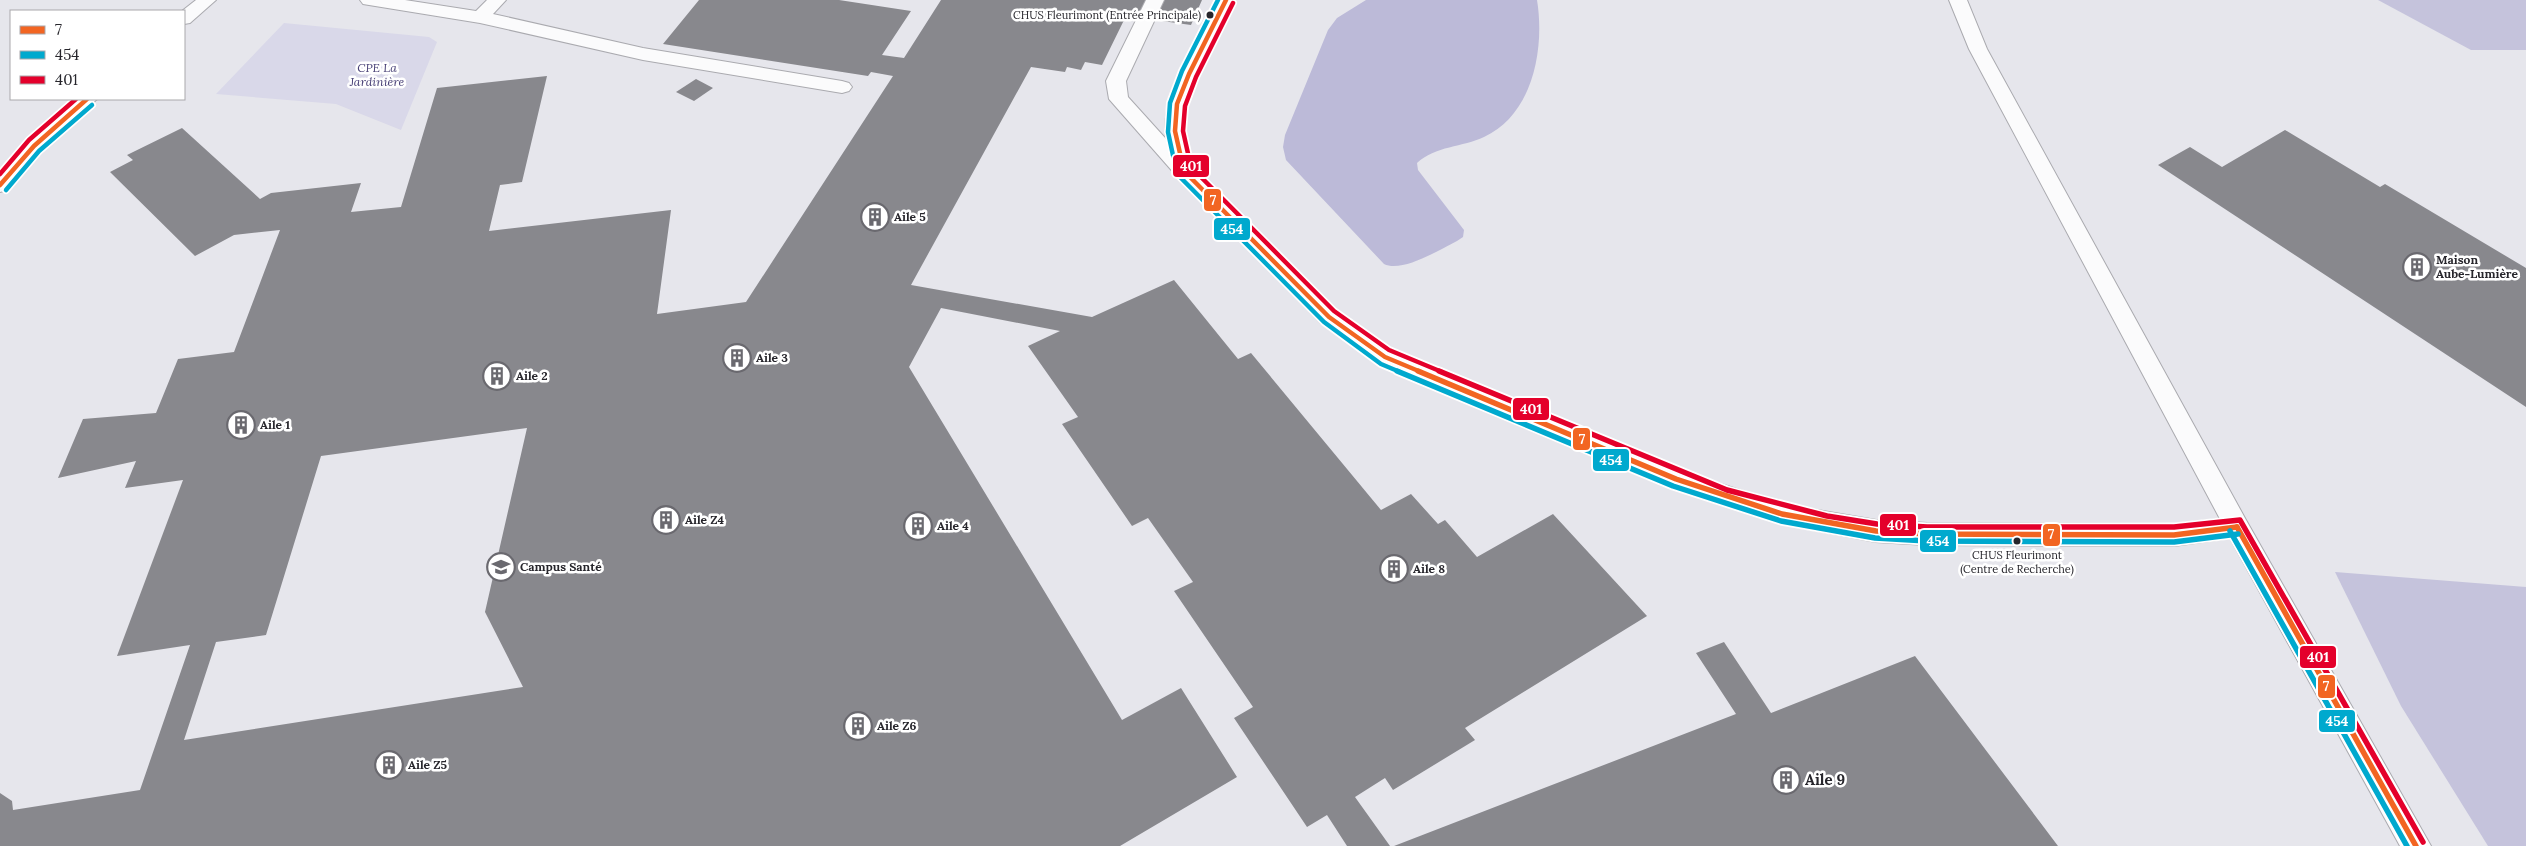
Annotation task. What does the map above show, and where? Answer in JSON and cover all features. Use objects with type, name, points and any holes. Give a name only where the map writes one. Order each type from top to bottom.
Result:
[{"type":"lane","points":[[185,18],[207,0]]},
{"type":"lane","points":[[369,0],[480,17],[643,54],[842,87]]},
{"type":"lane","points":[[480,17],[496,0]]},
{"type":"lane","points":[[1155,0],[1116,82],[1120,99],[1184,171],[1329,318],[1385,356],[1635,462],[1724,497],[1825,523],[1876,531],[1927,534],[2174,535],[2237,527]]},
{"type":"lane","points":[[1184,171],[1176,143],[1175,117],[1184,88],[1226,0]]},
{"type":"lane","points":[[1958,0],[1978,49],[2237,527],[2416,846]]},
{"type":"lane","points":[[0,185],[34,146],[86,100]]},
{"type":"green space","name":"CPE La Jardinière","points":[[284,23],[429,37],[437,42],[401,130],[336,104],[216,94]]},
{"type":"shaded area","points":[[1366,0],[1537,0],[1539,19],[1537,59],[1532,78],[1524,97],[1514,113],[1501,127],[1484,137],[1432,153],[1417,163],[1418,170],[1464,230],[1463,237],[1431,255],[1410,263],[1392,266],[1384,264],[1286,160],[1283,147],[1285,135],[1328,30],[1337,18]]},
{"type":"shaded area","points":[[2378,0],[2526,0],[2526,50],[2471,50]]},
{"type":"shaded area","points":[[2335,572],[2526,587],[2526,846],[2488,846],[2401,706]]},
{"type":"building","points":[[699,0],[839,0],[911,11],[882,55],[904,58],[941,0],[1202,0],[1191,25],[1126,16],[1102,65],[1085,62],[1081,70],[1067,67],[1065,72],[1031,67],[911,285],[1092,317],[1174,280],[1238,359],[1251,353],[1381,510],[1411,494],[1438,524],[1445,520],[1477,557],[1553,514],[1647,616],[1465,728],[1475,740],[1393,790],[1385,778],[1355,797],[1390,846],[1347,846],[1327,815],[1307,827],[1234,718],[1253,707],[1174,591],[1193,582],[1148,518],[1132,526],[1062,424],[1078,417],[1028,346],[1060,331],[941,308],[909,367],[1122,720],[1181,688],[1237,777],[1120,846],[0,846],[0,793],[12,801],[13,810],[140,790],[190,645],[117,656],[183,480],[125,488],[136,461],[58,478],[83,419],[156,413],[178,359],[234,352],[280,230],[234,235],[195,256],[110,172],[133,160],[127,155],[182,128],[260,199],[271,193],[361,183],[351,212],[401,207],[437,88],[547,76],[522,182],[500,185],[489,231],[671,210],[657,314],[746,302],[893,76],[871,72],[868,76],[663,44]],"holes":[[[527,428],[485,612],[523,687],[184,740],[216,642],[266,635],[321,456]]]},
{"type":"building","points":[[696,79],[713,88],[694,101],[676,92]]},
{"type":"building","name":"Maison Aube-Lumière","points":[[2285,130],[2380,187],[2385,184],[2526,268],[2526,407],[2158,165],[2190,147],[2222,167]]},
{"type":"building","name":"Aile 9","points":[[1724,642],[1771,713],[1915,656],[2058,846],[1394,846],[1736,714],[1696,653]]},
{"type":"transit line","name":"454","points":[[1218,0],[1182,71],[1170,103],[1168,132],[1177,174],[1324,322],[1381,364],[1673,486],[1723,504],[1781,521],[1875,538],[1927,541],[2174,542],[2238,534]]},
{"type":"transit line","name":"7","points":[[1226,0],[1189,74],[1177,104],[1175,131],[1184,171],[1329,317],[1385,357],[1676,479],[1782,514],[1876,531],[1927,534],[2174,535],[2237,527]]},
{"type":"transit line","name":"401","points":[[1233,3],[1196,77],[1185,106],[1183,131],[1191,167],[1334,311],[1389,350],[1727,490],[1827,516],[1877,524],[1927,527],[2174,527],[2240,520],[2423,842]]},
{"type":"transit line","name":"401","points":[[0,174],[29,140],[75,100]]},
{"type":"transit line","name":"7","points":[[0,185],[34,146],[86,100]]},
{"type":"transit line","name":"454","points":[[6,190],[39,151],[92,105]]},
{"type":"transit line","name":"7","points":[[2237,527],[2416,846]]},
{"type":"transit line","name":"454","points":[[2230,531],[2407,846]]},
{"type":"place","name":"CHUS Fleurimont (Entrée Principale)","points":[[1210,15]]},
{"type":"place","name":"Aile 5","points":[[875,217]]},
{"type":"place","name":"Maison Aube-Lumière","points":[[2417,267]]},
{"type":"place","name":"Aile 3","points":[[737,358]]},
{"type":"place","name":"Aile 2","points":[[497,376]]},
{"type":"place","name":"Aile 1","points":[[241,425]]},
{"type":"place","name":"Aile Z4","points":[[666,520]]},
{"type":"place","name":"Aile 4","points":[[918,526]]},
{"type":"place","name":"CHUS Fleurimont (Centre de Recherche)","points":[[2017,541]]},
{"type":"place","name":"Campus Santé","points":[[501,567]]},
{"type":"place","name":"Aile 8","points":[[1394,569]]},
{"type":"place","name":"Aile Z6","points":[[858,726]]},
{"type":"place","name":"Aile Z5","points":[[389,765]]},
{"type":"place","name":"Aile 9","points":[[1786,780]]}]
